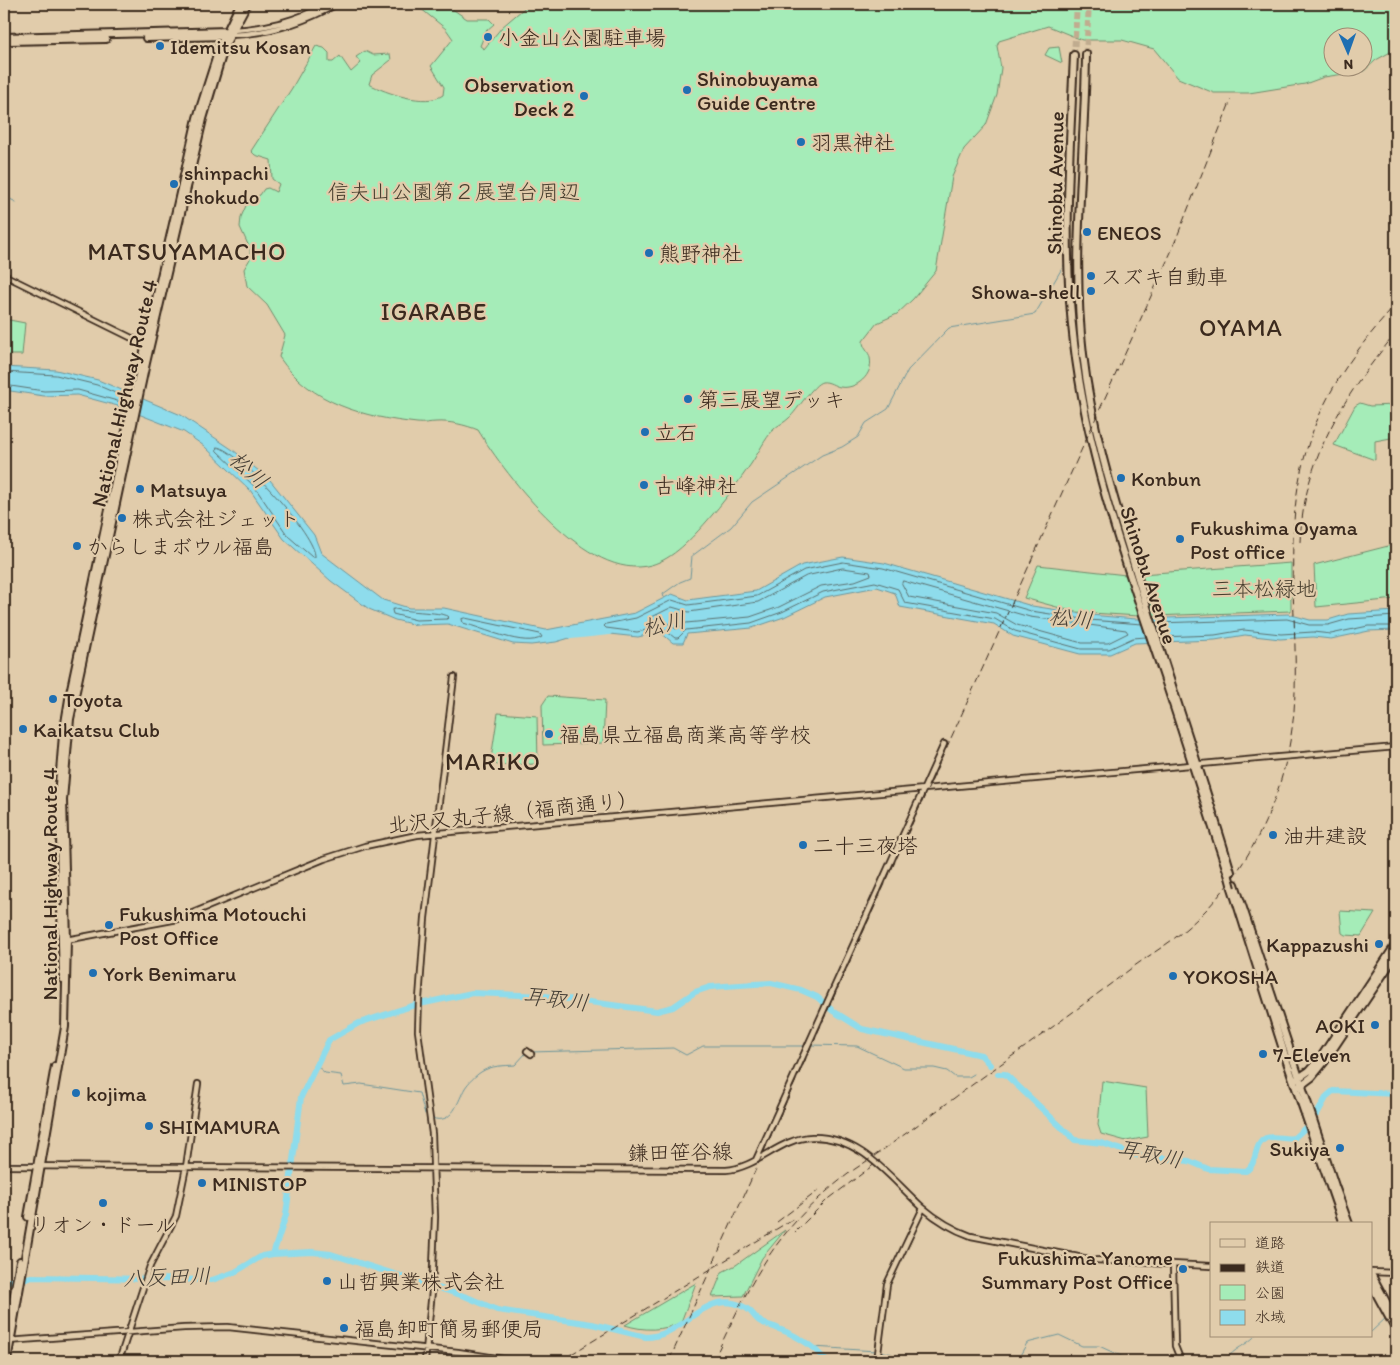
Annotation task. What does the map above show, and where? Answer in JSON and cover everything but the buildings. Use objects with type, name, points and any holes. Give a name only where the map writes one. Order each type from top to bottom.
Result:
[{"type":"highway","points":[[228,33],[240,4]]},
{"type":"highway","points":[[228,33],[247,4]]},
{"type":"highway","points":[[4,37],[228,33]]},
{"type":"highway","points":[[4,41],[228,33]]},
{"type":"highway","name":"National Highway Route 4","points":[[7,1361],[8,1341],[40,1165],[63,998],[65,940],[58,811],[63,735],[144,362],[203,119],[228,33]]},
{"type":"highway","name":"Shinobu Avenue","points":[[1074,54],[1068,167],[1068,237],[1074,342],[1097,464],[1298,1083]]},
{"type":"highway","name":"Shinobu Avenue","points":[[1086,54],[1078,257],[1081,339],[1097,440],[1133,571]]},
{"type":"highway","points":[[1298,1083],[1321,1057],[1396,944]]},
{"type":"highway","points":[[1298,1083],[1325,1061],[1396,955]]},
{"type":"highway","points":[[1298,1083],[1342,1222]]},
{"type":"highway","points":[[1298,1083],[1348,1222]]},
{"type":"highway","points":[[1372,1275],[1396,1320]]},
{"type":"highway","points":[[1372,1286],[1396,1330]]},
{"type":"highway","name":"National Highway Route 4","points":[[4,1348],[8,1341]]},
{"type":"street","points":[[228,33],[288,22],[327,4]]},
{"type":"street","points":[[228,33],[278,29],[304,21],[337,4]]},
{"type":"street","points":[[4,275],[148,346]]},
{"type":"street","points":[[425,1361],[433,1280],[433,1169],[432,1134],[418,1031],[419,1000],[424,918],[454,677]]},
{"type":"street","points":[[756,1160],[944,744]]},
{"type":"street","name":"北沢又丸子線（福商通り）","points":[[65,940],[178,919],[324,858],[374,844],[435,832],[1396,747]]},
{"type":"street","points":[[527,1050],[531,1054]]},
{"type":"street","points":[[119,1361],[148,1272],[176,1216],[186,1167],[198,1084]]},
{"type":"street","name":"鎌田笹谷線","points":[[40,1165],[726,1170],[739,1168],[804,1138],[838,1140],[873,1159],[923,1208],[963,1233],[1094,1260],[1210,1266]]},
{"type":"street","points":[[4,1166],[40,1165]]},
{"type":"street","points":[[877,1361],[887,1284],[923,1208]]},
{"type":"street","points":[[1173,1265],[1176,1346],[1181,1361]]},
{"type":"street","points":[[1372,1273],[1396,1273]]},
{"type":"street","points":[[8,1341],[228,1327],[426,1348],[516,1361]]},
{"type":"green space","name":"信夫山公園第２展望台周辺","points":[[415,4],[445,4],[467,19],[489,19],[494,24],[486,31],[480,46],[484,49],[502,27],[529,4],[1396,4],[1396,49],[1372,64],[1372,28],[1322,28],[1322,78],[1305,84],[1249,93],[1214,93],[1178,78],[1154,49],[1122,40],[1082,40],[1048,26],[999,41],[997,46],[1001,68],[997,95],[986,125],[964,149],[952,177],[936,271],[913,299],[897,314],[877,323],[863,341],[871,364],[866,375],[858,384],[852,386],[838,386],[825,382],[818,384],[789,418],[770,433],[730,493],[688,541],[674,553],[659,562],[651,565],[627,566],[601,558],[576,543],[552,522],[508,473],[478,430],[452,423],[419,423],[358,412],[323,397],[307,386],[292,373],[279,357],[285,335],[267,305],[247,286],[244,269],[250,259],[250,249],[240,227],[241,217],[249,199],[260,195],[264,189],[268,188],[276,192],[279,184],[272,179],[271,160],[255,155],[251,151],[292,88],[316,46],[324,48],[329,53],[329,62],[333,62],[340,56],[351,72],[361,63],[356,57],[365,51],[373,55],[390,54],[391,60],[372,75],[369,84],[395,95],[427,100],[443,95],[444,87],[431,66],[453,39],[446,29]]},
{"type":"green space","points":[[1059,47],[1062,63],[1045,55],[1049,48]]},
{"type":"green space","points":[[4,319],[25,323],[22,355],[4,355]]},
{"type":"green space","points":[[1360,403],[1370,406],[1396,405],[1396,437],[1375,441],[1375,460],[1334,445],[1355,406]]},
{"type":"green space","points":[[1396,544],[1396,599],[1316,607],[1314,565]]},
{"type":"green space","name":"三本松緑地","points":[[1291,563],[1291,611],[1153,616],[1141,574]]},
{"type":"green space","points":[[1038,565],[1126,575],[1139,616],[1075,612],[1024,598]]},
{"type":"green space","points":[[548,696],[605,700],[603,743],[543,745],[542,705]]},
{"type":"green space","points":[[498,713],[537,716],[538,764],[497,765],[491,759]]},
{"type":"green space","points":[[1340,911],[1375,913],[1361,936],[1345,935],[1342,933]]},
{"type":"green space","points":[[1102,1081],[1146,1088],[1148,1137],[1126,1141],[1101,1134],[1098,1125]]},
{"type":"green space","points":[[785,1230],[762,1258],[743,1296],[712,1297],[722,1272],[736,1265]]},
{"type":"green space","points":[[696,1283],[681,1322],[668,1327],[653,1329],[625,1325]]},
{"type":"water","points":[[4,367],[56,370],[98,380],[181,415],[233,450],[270,480],[314,535],[321,553],[383,600],[409,608],[444,608],[546,630],[635,613],[672,594],[688,600],[756,591],[802,565],[843,557],[884,563],[1032,606],[1090,615],[1136,619],[1288,614],[1310,620],[1328,620],[1348,614],[1396,611],[1396,630],[1369,631],[1331,639],[1313,637],[1280,639],[1245,635],[1215,640],[1135,643],[1110,654],[1080,654],[1013,636],[994,624],[900,607],[895,593],[877,587],[825,597],[784,617],[752,628],[687,634],[683,643],[673,643],[660,632],[638,637],[590,632],[556,642],[531,645],[513,644],[448,624],[416,625],[395,620],[369,609],[331,581],[284,539],[250,490],[204,446],[184,432],[118,406],[77,395],[44,396],[4,390]]},
{"type":"waterway","points":[[4,196],[16,202]]},
{"type":"waterway","points":[[664,598],[663,594],[680,582],[690,578],[692,556],[731,527],[752,502],[822,455],[842,447],[858,437],[866,423],[888,409],[908,370],[949,328],[1035,314],[1064,265]]},
{"type":"waterway","name":"松川","points":[[571,636],[609,632]]},
{"type":"waterway","name":"耳取川","points":[[273,1254],[286,1215],[301,1097],[329,1040],[359,1023],[415,1005],[472,993],[545,996],[657,1011],[673,1007],[695,992],[710,987],[771,983],[801,990],[817,997],[833,1011],[862,1029],[981,1055],[990,1065]]},
{"type":"waterway","points":[[809,1045],[857,1046],[904,1068],[934,1068],[947,1071],[955,1077],[969,1077],[974,1074]]},
{"type":"waterway","points":[[531,1052],[673,1048],[686,1055],[703,1046],[805,1046]]},
{"type":"waterway","points":[[432,1118],[439,1120],[450,1115],[466,1086],[479,1073],[493,1067],[515,1065],[527,1052]]},
{"type":"waterway","points":[[316,1065],[325,1073],[341,1075],[344,1086],[361,1084],[419,1093],[425,1114]]},
{"type":"waterway","name":"耳取川","points":[[998,1074],[1005,1074],[1075,1140],[1102,1143],[1135,1155],[1189,1161],[1208,1169],[1246,1171],[1250,1168],[1259,1145],[1266,1138],[1294,1138],[1305,1128]]},
{"type":"waterway","name":"耳取川","points":[[1317,1114],[1327,1096],[1333,1091],[1396,1094]]},
{"type":"waterway","name":"八反田川","points":[[4,1282],[32,1277],[212,1280],[235,1272],[262,1256],[312,1252],[331,1254],[467,1297],[497,1310],[592,1324],[646,1337],[660,1335],[672,1330],[706,1308],[718,1303],[730,1303],[747,1308],[763,1323],[799,1338],[816,1350],[826,1361]]},
{"type":"waterway","points":[[1372,1331],[1387,1317]]},
{"type":"waterway","points":[[1017,1361],[1027,1343],[1059,1335],[1082,1346],[1099,1346],[1132,1361]]},
{"type":"waterway","points":[[1225,1361],[1253,1338]]},
{"type":"waterway","points":[[813,1347],[876,1351]]},
{"type":"waterway","points":[[880,1351],[892,1354],[904,1361]]},
{"type":"tunnel","points":[[1074,55],[1077,4]]},
{"type":"tunnel","points":[[1086,54],[1089,4]]},
{"type":"railway","points":[[669,1361],[1171,252],[1231,100]]},
{"type":"railway","points":[[713,1361],[745,1296],[764,1264],[792,1225],[817,1200],[852,1171],[1181,933],[1216,899],[1241,866],[1263,827],[1276,795],[1286,762],[1292,728],[1295,679],[1294,521],[1304,459],[1319,416],[1340,376],[1366,339],[1396,305]]},
{"type":"railway","points":[[1300,542],[1303,511],[1309,482],[1318,455],[1344,404],[1396,333]]},
{"type":"railway","points":[[795,1232],[826,1201],[880,1160]]},
{"type":"railway","points":[[777,1222],[819,1190]]},
{"type":"railway","points":[[560,1361],[793,1219]]},
{"type":"place","name":"小金山公園駐車場","points":[[488,37]]},
{"type":"place","name":"Idemitsu Kosan","points":[[160,46]]},
{"type":"place","name":"Shinobuyama Guide Centre","points":[[687,90]]},
{"type":"place","name":"Observation Deck 2","points":[[584,96]]},
{"type":"place","name":"羽黒神社","points":[[801,142]]},
{"type":"place","name":"shinpachi shokudo","points":[[174,184]]},
{"type":"place","name":"ENEOS","points":[[1087,232]]},
{"type":"place","name":"熊野神社","points":[[649,253]]},
{"type":"place","name":"スズキ自動車","points":[[1091,276]]},
{"type":"place","name":"Showa-shell","points":[[1091,291]]},
{"type":"place","name":"第三展望デッキ","points":[[688,399]]},
{"type":"place","name":"立石","points":[[645,432]]},
{"type":"place","name":"Konbun","points":[[1121,478]]},
{"type":"place","name":"古峰神社","points":[[644,485]]},
{"type":"place","name":"Matsuya","points":[[140,489]]},
{"type":"place","name":"株式会社ジェット","points":[[122,518]]},
{"type":"place","name":"Fukushima Oyama Post office","points":[[1180,539]]},
{"type":"place","name":"からしまボウル福島","points":[[77,546]]},
{"type":"place","name":"Toyota","points":[[53,699]]},
{"type":"place","name":"Kaikatsu Club","points":[[23,729]]},
{"type":"place","name":"福島県立福島商業高等学校","points":[[549,734]]},
{"type":"place","name":"油井建設","points":[[1273,835]]},
{"type":"place","name":"二十三夜塔","points":[[803,845]]},
{"type":"place","name":"Fukushima Motouchi Post Office","points":[[109,925]]},
{"type":"place","name":"Kappazushi","points":[[1379,944]]},
{"type":"place","name":"York Benimaru","points":[[93,973]]},
{"type":"place","name":"YOKOSHA","points":[[1173,976]]},
{"type":"place","name":"AOKI","points":[[1375,1025]]},
{"type":"place","name":"7-Eleven","points":[[1263,1054]]},
{"type":"place","name":"kojima","points":[[76,1093]]},
{"type":"place","name":"SHIMAMURA","points":[[149,1126]]},
{"type":"place","name":"Sukiya","points":[[1340,1148]]},
{"type":"place","name":"MINISTOP","points":[[202,1183]]},
{"type":"place","name":"リオン・ドール","points":[[103,1203]]},
{"type":"place","name":"Fukushima Yanome Summary Post Office","points":[[1183,1269]]},
{"type":"place","name":"山哲興業株式会社","points":[[327,1281]]},
{"type":"place","name":"福島卸町簡易郵便局","points":[[344,1328]]},
{"type":"district","name":"MATSUYAMACHO","points":[[187,251]]},
{"type":"district","name":"IGARABE","points":[[434,311]]},
{"type":"district","name":"OYAMA","points":[[1241,327]]},
{"type":"district","name":"MARIKO","points":[[493,761]]}]
